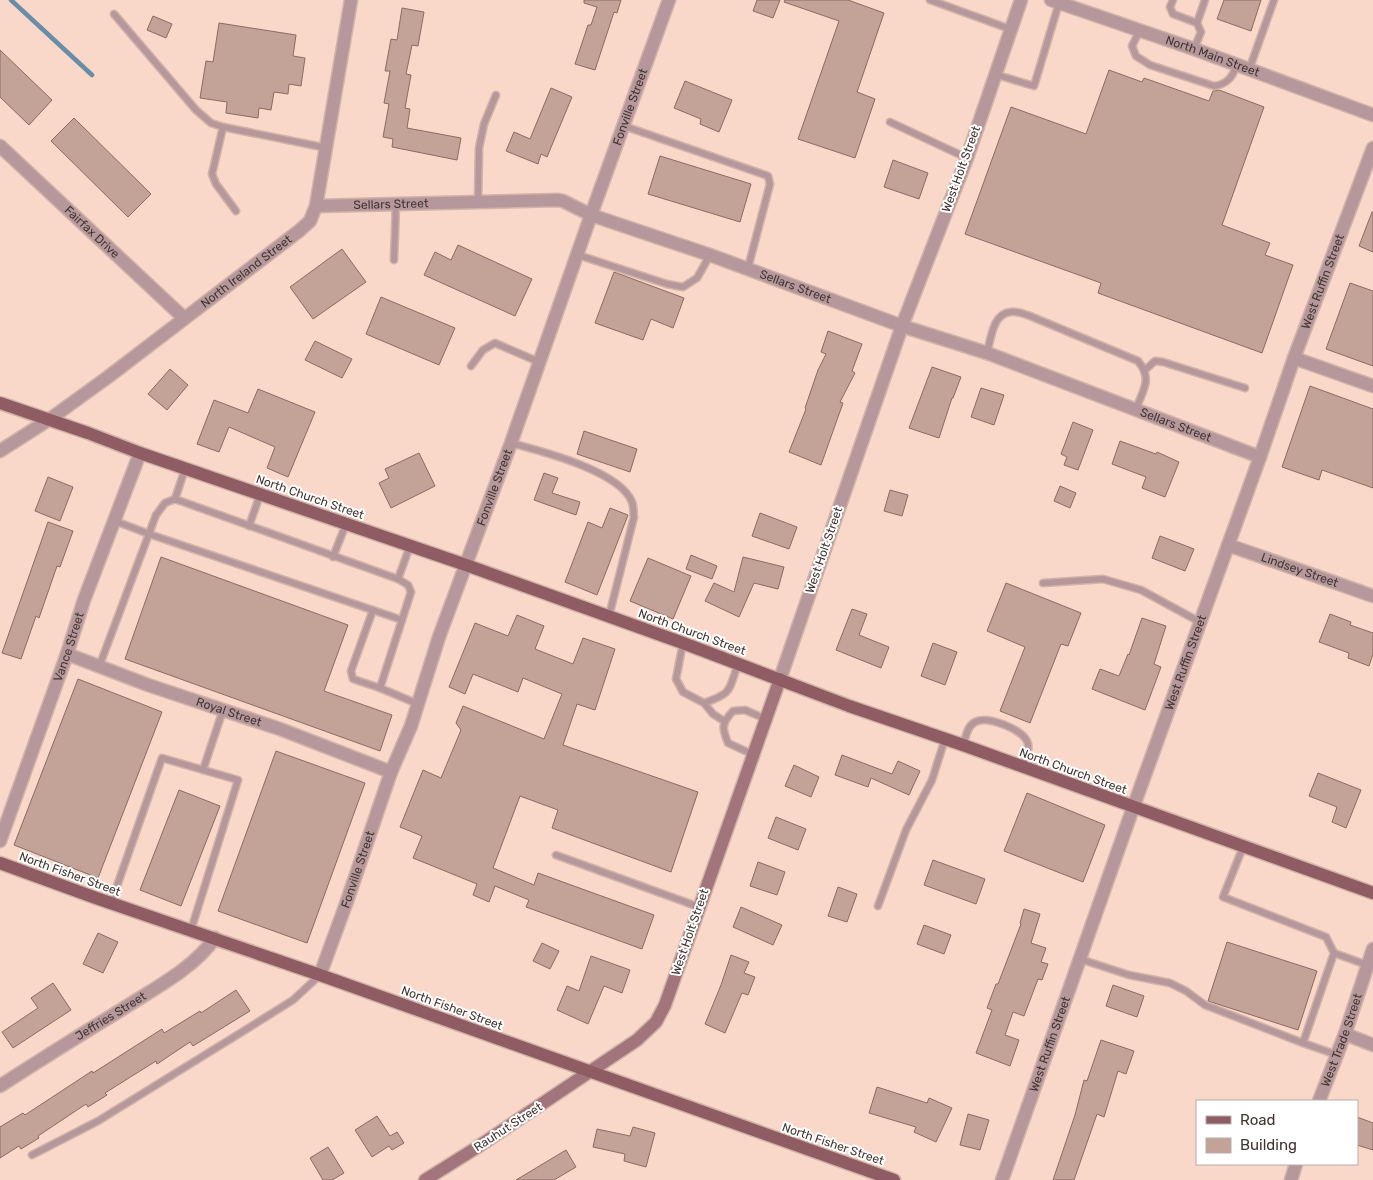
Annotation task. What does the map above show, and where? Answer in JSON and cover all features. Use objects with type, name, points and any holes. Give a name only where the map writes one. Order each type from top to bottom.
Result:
[{"type":"main road","name":"North Church Street","points":[[0,403],[609,616],[849,706],[963,745],[1133,808],[1373,893]]},
{"type":"main road","name":"West Holt Street","points":[[590,1072],[637,1040],[656,1022],[665,1005],[780,679]]},
{"type":"main road","name":"North Fisher Street","points":[[0,863],[894,1180]]},
{"type":"main road","name":"Rauhut Street","points":[[425,1180],[590,1072]]},
{"type":"street","name":"North Ireland Street","points":[[0,451],[108,378],[310,221],[316,206],[351,0]]},
{"type":"street","name":"Fonville Street","points":[[320,975],[391,772],[411,726],[439,637],[511,443],[538,362],[669,0]]},
{"type":"street","name":"West Holt Street","points":[[780,679],[902,326],[967,158],[994,74],[1021,0]]},
{"type":"street","name":"North Main Street","points":[[1055,1],[1194,49],[1373,115]]},
{"type":"street","name":"Fairfax Drive","points":[[0,146],[184,318]]},
{"type":"street","name":"West Ruffin Street","points":[[1002,1180],[1294,358],[1373,148]]},
{"type":"street","name":"Sellars Street","points":[[316,206],[558,200],[576,207],[591,216],[748,268],[902,326],[987,352],[1260,457]]},
{"type":"street","points":[[1294,358],[1373,386]]},
{"type":"street","name":"Vance Street","points":[[0,841],[67,654],[84,600],[140,453]]},
{"type":"street","name":"Lindsey Street","points":[[1228,545],[1373,596]]},
{"type":"street","name":"Royal Street","points":[[67,654],[148,685],[280,729],[391,772]]},
{"type":"street","name":"Jeffries Street","points":[[0,1086],[195,961],[215,938]]},
{"type":"street","name":"West Trade Street","points":[[1319,1100],[1345,1034],[1373,949]]},
{"type":"street","points":[[1345,1034],[1373,1045]]},
{"type":"street","points":[[1291,1180],[1296,1165]]},
{"type":"lane","points":[[930,0],[1010,29]]},
{"type":"lane","points":[[1173,0],[1170,7],[1173,14],[1197,23]]},
{"type":"lane","points":[[1194,49],[1200,32],[1197,23],[1205,0]]},
{"type":"lane","points":[[1140,30],[1132,46],[1136,56],[1150,65],[1214,86],[1224,85],[1243,68],[1274,0]]},
{"type":"lane","points":[[994,74],[1034,86],[1055,1]]},
{"type":"lane","points":[[114,14],[196,110],[211,122],[222,127],[326,148]]},
{"type":"lane","points":[[478,202],[479,148],[484,124],[496,95]]},
{"type":"lane","points":[[890,122],[967,158]]},
{"type":"lane","points":[[624,126],[768,176],[770,184],[748,268]]},
{"type":"lane","points":[[222,127],[212,174],[216,184],[236,211]]},
{"type":"lane","points":[[394,260],[396,204]]},
{"type":"lane","points":[[578,254],[667,284],[683,287],[697,278],[710,255]]},
{"type":"lane","points":[[987,352],[995,323],[1003,313],[1013,311],[1030,316],[1138,361],[1145,370],[1147,380],[1136,409]]},
{"type":"lane","points":[[471,366],[483,350],[495,343],[538,362]]},
{"type":"lane","points":[[1145,370],[1155,361],[1164,362],[1245,388]]},
{"type":"lane","points":[[511,443],[554,455],[586,467],[612,480],[632,501],[634,517],[609,616]]},
{"type":"lane","points":[[175,499],[185,469]]},
{"type":"lane","points":[[248,526],[260,495]]},
{"type":"lane","points":[[99,667],[156,515],[165,502],[175,499],[408,584],[411,592],[380,688]]},
{"type":"lane","points":[[115,521],[402,620]]},
{"type":"lane","points":[[333,556],[346,524]]},
{"type":"lane","points":[[398,579],[410,546]]},
{"type":"lane","points":[[1043,583],[1095,579],[1111,581],[1141,590],[1200,622]]},
{"type":"lane","points":[[373,610],[351,671],[353,679],[418,704]]},
{"type":"lane","points":[[683,643],[676,679],[683,692],[704,703],[713,714],[724,721]]},
{"type":"lane","points":[[704,703],[722,697],[728,692],[738,664]]},
{"type":"lane","points":[[203,770],[223,710]]},
{"type":"lane","points":[[754,755],[728,743],[723,732],[724,721],[733,711],[745,710],[766,719]]},
{"type":"lane","points":[[963,745],[970,726],[980,720],[992,721],[1018,731],[1028,741],[1029,748],[1022,767]]},
{"type":"lane","points":[[878,906],[906,830],[932,780],[945,739]]},
{"type":"lane","points":[[111,903],[162,758],[238,780],[191,930]]},
{"type":"lane","points":[[1244,847],[1223,897],[1326,937],[1334,952],[1368,965]]},
{"type":"lane","points":[[556,855],[699,907]]},
{"type":"lane","points":[[1303,1043],[1334,952]]},
{"type":"lane","points":[[1080,959],[1129,976],[1170,983],[1186,991],[1205,1005],[1337,1055]]},
{"type":"lane","points":[[32,1155],[98,1121],[242,1032],[293,1000],[320,975]]},
{"type":"building","points":[[584,0],[621,0],[617,13],[614,12],[595,70],[575,64],[588,25],[591,25],[597,7],[584,3]]},
{"type":"building","points":[[757,0],[780,0],[773,18],[753,11]]},
{"type":"building","points":[[785,0],[848,0],[884,13],[857,92],[875,99],[855,158],[798,139],[839,21],[784,2]]},
{"type":"building","points":[[1224,0],[1261,0],[1251,31],[1217,19]]},
{"type":"building","points":[[402,8],[424,12],[418,46],[412,45],[406,74],[411,75],[405,108],[410,109],[407,128],[461,138],[457,160],[392,147],[393,139],[383,137],[389,104],[384,103],[390,71],[385,71],[391,39],[397,40]]},
{"type":"building","points":[[153,16],[172,24],[166,38],[147,30]]},
{"type":"building","points":[[219,23],[296,35],[293,56],[305,58],[301,86],[289,84],[288,94],[274,92],[271,110],[259,108],[258,118],[226,113],[227,102],[200,98],[206,61],[213,62]]},
{"type":"building","points":[[0,50],[52,100],[29,125],[0,97]]},
{"type":"building","points":[[1109,70],[1142,82],[1144,78],[1209,101],[1213,91],[1219,90],[1264,107],[1222,225],[1270,243],[1265,255],[1293,265],[1262,353],[1098,293],[1101,283],[965,234],[1011,107],[1086,134]]},
{"type":"building","points":[[685,81],[732,100],[719,132],[700,124],[701,119],[674,108]]},
{"type":"building","points":[[551,88],[572,97],[547,157],[541,154],[538,164],[506,151],[514,132],[530,139]]},
{"type":"building","points":[[74,118],[151,194],[128,217],[51,141]]},
{"type":"building","points":[[660,156],[751,184],[740,222],[648,194]]},
{"type":"building","points":[[893,160],[928,173],[919,199],[884,187]]},
{"type":"building","points":[[1373,212],[1373,252],[1359,246]]},
{"type":"building","points":[[458,245],[532,279],[515,316],[424,275],[435,252],[451,260]]},
{"type":"building","points":[[342,249],[366,282],[313,319],[290,287]]},
{"type":"building","points":[[614,272],[684,298],[673,328],[651,319],[643,340],[595,323]]},
{"type":"building","points":[[1350,283],[1373,291],[1373,366],[1326,349]]},
{"type":"building","points":[[381,297],[455,328],[439,365],[366,334]]},
{"type":"building","points":[[828,331],[862,344],[852,371],[855,373],[840,402],[843,403],[821,465],[789,452],[806,409],[818,370],[826,354],[821,352]]},
{"type":"building","points":[[315,341],[352,359],[342,378],[305,360]]},
{"type":"building","points":[[932,367],[961,377],[939,438],[909,428]]},
{"type":"building","points":[[170,369],[188,385],[167,410],[148,394]]},
{"type":"building","points":[[1310,386],[1373,409],[1373,488],[1322,470],[1319,480],[1282,467]]},
{"type":"building","points":[[981,388],[1004,395],[994,425],[971,417]]},
{"type":"building","points":[[258,389],[315,412],[288,477],[267,468],[275,447],[229,427],[219,452],[197,444],[214,400],[248,413]]},
{"type":"building","points":[[1073,422],[1093,430],[1078,470],[1064,465],[1067,457],[1061,454]]},
{"type":"building","points":[[584,431],[637,449],[630,472],[577,454]]},
{"type":"building","points":[[1120,441],[1156,454],[1157,452],[1179,462],[1165,497],[1142,488],[1146,477],[1112,464]]},
{"type":"building","points":[[419,453],[435,486],[391,508],[379,483],[389,478],[385,469]]},
{"type":"building","points":[[544,473],[558,478],[552,493],[580,502],[576,515],[534,500]]},
{"type":"building","points":[[48,477],[73,487],[60,521],[35,511]]},
{"type":"building","points":[[1060,486],[1076,493],[1070,508],[1054,501]]},
{"type":"building","points":[[890,490],[908,495],[902,516],[884,511]]},
{"type":"building","points":[[610,508],[628,515],[597,595],[565,582],[588,522],[602,528]]},
{"type":"building","points":[[760,513],[797,527],[789,549],[752,536]]},
{"type":"building","points":[[48,522],[73,531],[60,567],[57,566],[39,618],[36,616],[21,659],[2,653]]},
{"type":"building","points":[[1160,536],[1194,549],[1185,571],[1152,558]]},
{"type":"building","points":[[691,555],[717,566],[712,579],[686,569]]},
{"type":"building","points":[[161,557],[348,625],[324,691],[392,715],[380,751],[125,659]]},
{"type":"building","points":[[743,557],[784,567],[778,589],[754,583],[739,617],[705,601],[714,583],[734,592]]},
{"type":"building","points":[[648,558],[691,576],[673,619],[630,601]]},
{"type":"building","points":[[1006,583],[1081,613],[1068,646],[1061,644],[1030,723],[1000,711],[1025,647],[987,631]]},
{"type":"building","points":[[852,609],[867,614],[859,635],[889,647],[881,668],[836,650]]},
{"type":"building","points":[[1330,614],[1351,622],[1350,625],[1373,633],[1373,654],[1369,666],[1348,658],[1349,653],[1319,642]]},
{"type":"building","points":[[517,615],[544,626],[535,649],[573,664],[583,638],[615,649],[595,710],[577,704],[563,745],[698,792],[671,872],[552,828],[558,810],[520,796],[493,868],[534,885],[538,873],[654,915],[642,949],[526,907],[529,900],[495,886],[489,902],[473,895],[477,884],[413,858],[422,836],[400,827],[423,770],[441,778],[461,730],[456,723],[463,706],[544,739],[562,694],[523,678],[518,692],[473,674],[465,694],[449,687],[475,623],[508,636]]},
{"type":"building","points":[[1142,618],[1166,626],[1154,664],[1161,667],[1145,710],[1092,689],[1100,669],[1119,676],[1129,655]]},
{"type":"building","points":[[933,643],[957,652],[945,685],[921,676]]},
{"type":"building","points":[[78,679],[162,712],[98,878],[14,845]]},
{"type":"building","points":[[276,751],[365,783],[307,943],[218,911]]},
{"type":"building","points":[[842,755],[892,774],[898,761],[920,771],[909,795],[871,778],[868,787],[835,775]]},
{"type":"building","points":[[794,765],[819,777],[811,797],[785,786]]},
{"type":"building","points":[[1318,773],[1361,790],[1346,828],[1332,822],[1337,807],[1309,796]]},
{"type":"building","points":[[179,790],[220,806],[181,906],[140,890]]},
{"type":"building","points":[[1027,793],[1105,825],[1083,882],[1004,851]]},
{"type":"building","points":[[776,817],[806,829],[798,850],[768,838]]},
{"type":"building","points":[[933,860],[985,879],[976,904],[924,885]]},
{"type":"building","points":[[758,862],[785,872],[777,895],[750,886]]},
{"type":"building","points":[[838,887],[857,894],[847,922],[828,916]]},
{"type":"building","points":[[741,907],[782,925],[773,945],[733,927]]},
{"type":"building","points":[[1024,909],[1040,914],[1031,943],[1046,948],[1041,962],[1048,964],[1042,980],[1038,979],[1024,1016],[1013,1012],[1005,1035],[1019,1040],[1010,1066],[976,1053],[992,1010],[987,1008],[1021,924]]},
{"type":"building","points":[[924,925],[951,935],[944,954],[917,944]]},
{"type":"building","points":[[98,933],[118,942],[103,973],[83,964]]},
{"type":"building","points":[[1227,942],[1317,971],[1298,1030],[1208,1001]]},
{"type":"building","points":[[542,943],[559,951],[550,969],[533,961]]},
{"type":"building","points":[[731,955],[749,962],[744,973],[755,977],[748,995],[742,993],[725,1033],[705,1024]]},
{"type":"building","points":[[591,956],[630,970],[622,993],[604,986],[588,1024],[557,1010],[567,986],[579,991]]},
{"type":"building","points":[[53,983],[71,1010],[13,1048],[2,1032],[38,1008],[31,998]]},
{"type":"building","points":[[1113,985],[1144,996],[1137,1017],[1106,1006]]},
{"type":"building","points":[[236,990],[250,1011],[193,1046],[190,1042],[157,1064],[156,1061],[105,1093],[107,1095],[88,1107],[86,1104],[38,1136],[39,1138],[21,1149],[19,1146],[0,1158],[0,1127],[23,1113],[25,1115],[92,1071],[93,1073],[162,1029],[164,1033],[200,1011],[201,1013]]},
{"type":"building","points":[[1101,1040],[1134,1051],[1126,1074],[1118,1071],[1104,1117],[1097,1114],[1074,1180],[1053,1180],[1075,1115],[1084,1080],[1087,1081]]},
{"type":"building","points":[[877,1087],[927,1103],[929,1098],[952,1108],[936,1142],[914,1132],[916,1127],[869,1113]]},
{"type":"building","points":[[968,1114],[989,1120],[980,1150],[960,1145]]},
{"type":"building","points":[[377,1116],[390,1136],[397,1132],[404,1143],[392,1150],[389,1146],[372,1157],[355,1130]]},
{"type":"building","points":[[1358,1117],[1373,1123],[1373,1150],[1358,1145]]},
{"type":"building","points":[[633,1127],[655,1133],[646,1167],[624,1161],[625,1154],[593,1147],[597,1129],[630,1136]]},
{"type":"building","points":[[328,1147],[344,1173],[332,1180],[323,1180],[310,1158]]},
{"type":"building","points":[[566,1150],[576,1167],[554,1180],[516,1180]]},
{"type":"waterway","points":[[11,0],[92,75]]}]
